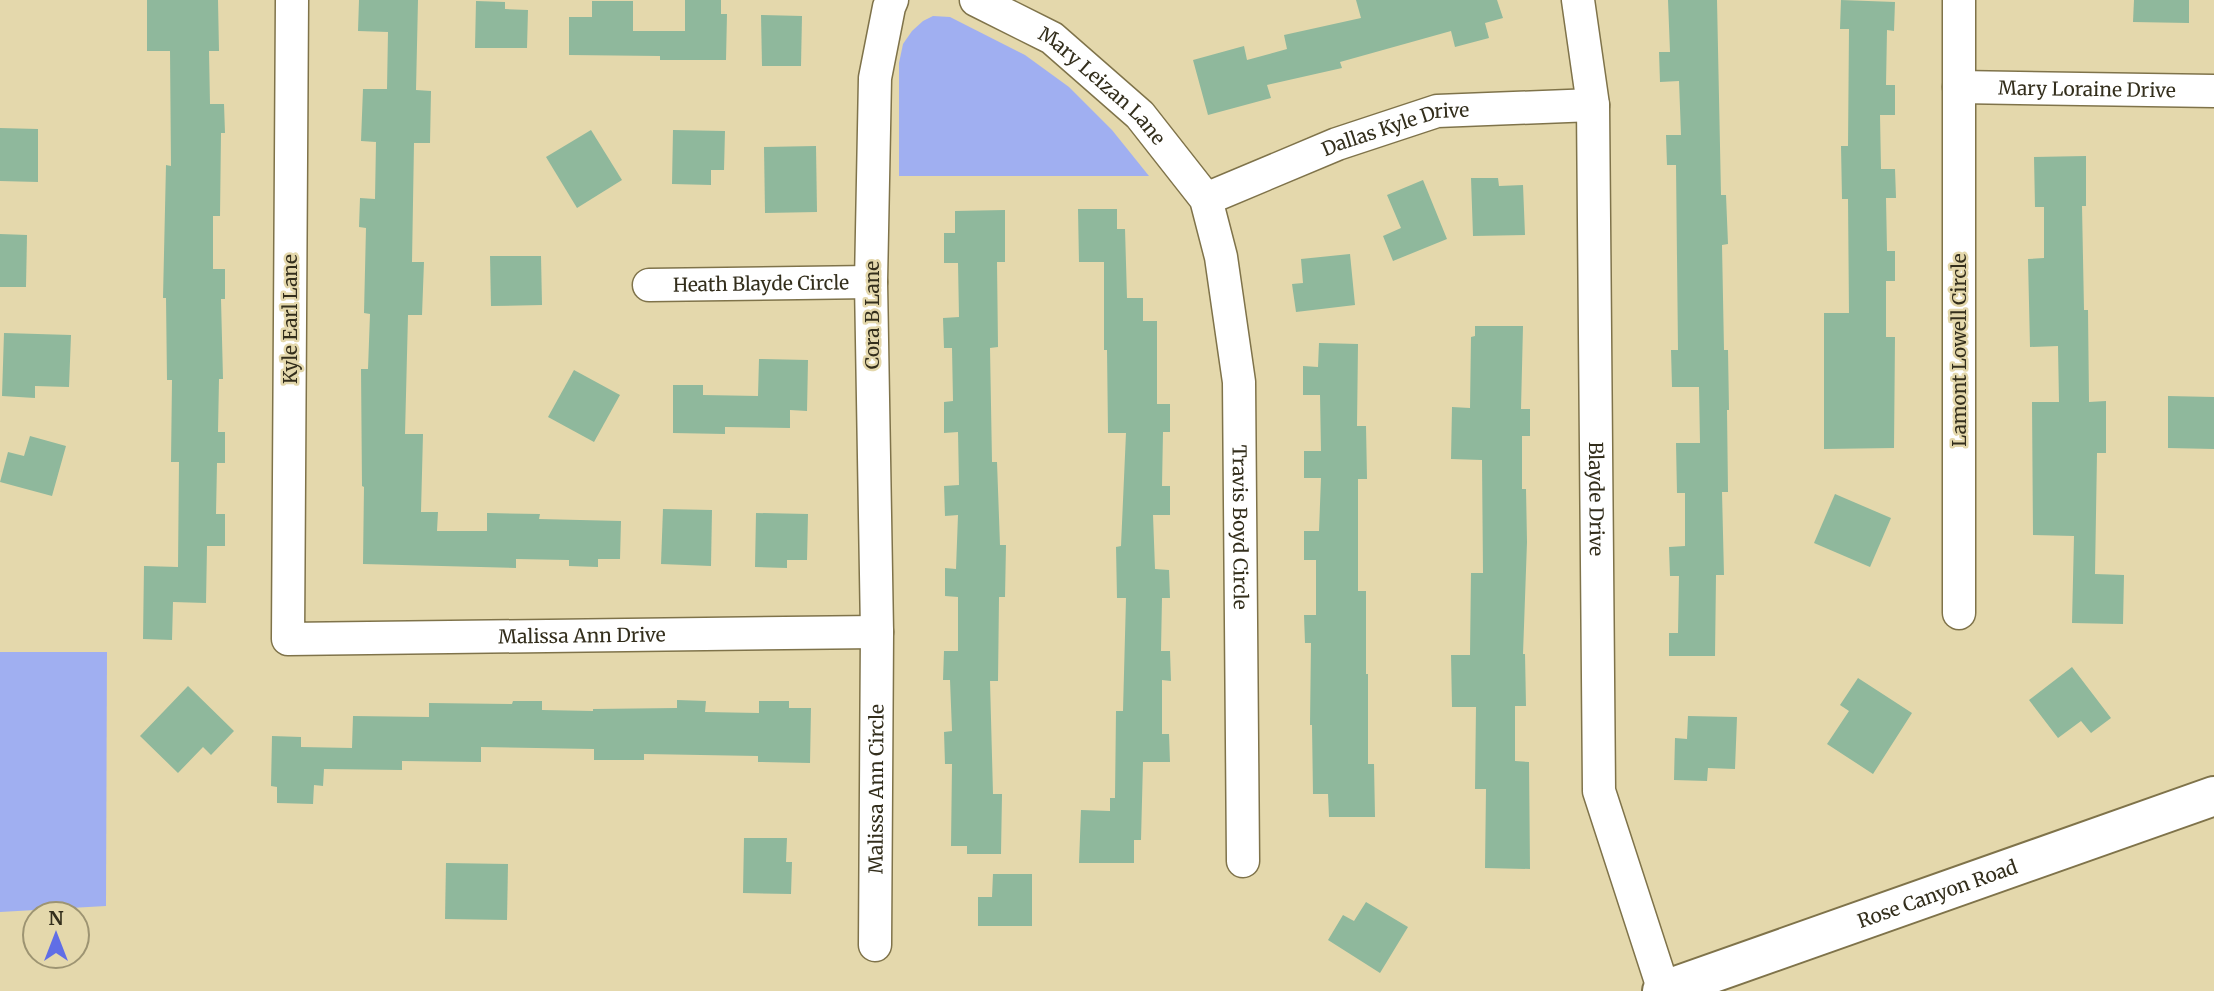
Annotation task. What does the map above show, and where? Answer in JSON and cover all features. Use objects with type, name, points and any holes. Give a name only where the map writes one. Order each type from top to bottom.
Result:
[{"type":"street","name":"Kyle Earl Lane","points":[[288,639],[292,0]]},
{"type":"street","name":"Cora B Lane","points":[[877,632],[871,282],[875,78],[892,0]]},
{"type":"street","name":"Mary Leizan Lane","points":[[976,0],[1052,38],[1140,115],[1206,199]]},
{"type":"street","name":"Blayde Drive","points":[[1578,0],[1593,105],[1599,791],[1664,991]]},
{"type":"street","name":"Lamont Lowell Circle","points":[[1959,0],[1959,613]]},
{"type":"street","name":"Mary Loraine Drive","points":[[1959,88],[2214,91]]},
{"type":"street","name":"Dallas Kyle Drive","points":[[1206,199],[1337,144],[1437,111],[1593,105]]},
{"type":"street","name":"Travis Boyd Circle","points":[[1206,199],[1221,257],[1240,382],[1243,861]]},
{"type":"street","name":"Heath Blayde Circle","points":[[649,285],[871,282]]},
{"type":"street","name":"Malissa Ann Drive","points":[[288,639],[877,632]]},
{"type":"street","name":"Malissa Ann Circle","points":[[875,945],[877,632]]},
{"type":"street","name":"Rose Canyon Road","points":[[1664,991],[2214,796]]},
{"type":"shaded area","points":[[933,16],[950,17],[1025,55],[1069,87],[1112,130],[1149,176],[899,176],[899,63],[903,44],[912,31]]},
{"type":"shaded area","points":[[0,652],[107,652],[106,906],[91,907],[91,900],[21,900],[21,911],[0,912]]},
{"type":"building","points":[[147,0],[218,0],[219,51],[209,51],[210,104],[224,104],[220,216],[213,216],[213,269],[225,269],[225,299],[221,299],[223,379],[219,379],[218,432],[225,432],[225,463],[217,463],[216,514],[225,514],[225,546],[207,546],[206,603],[173,602],[172,640],[143,639],[144,566],[178,567],[179,462],[171,462],[172,380],[167,380],[166,298],[163,298],[166,165],[171,166],[170,51],[147,51]]},
{"type":"building","points":[[359,0],[418,0],[416,90],[431,91],[430,143],[414,143],[412,262],[424,262],[422,315],[408,315],[405,434],[423,434],[421,512],[438,512],[437,531],[487,531],[487,513],[540,514],[539,519],[621,521],[620,559],[598,559],[598,567],[569,566],[569,560],[516,559],[516,568],[363,564],[361,369],[368,369],[370,314],[364,313],[366,228],[359,227],[360,198],[375,199],[376,142],[361,141],[363,89],[387,89],[388,32],[358,31]]},
{"type":"building","points":[[685,0],[721,0],[721,14],[727,14],[726,60],[660,60],[660,56],[569,55],[569,17],[592,17],[592,1],[633,1],[633,31],[685,31]]},
{"type":"building","points":[[1356,0],[1497,0],[1503,18],[1485,23],[1489,38],[1455,47],[1451,31],[1340,62],[1342,68],[1267,85],[1271,98],[1208,115],[1193,60],[1244,46],[1247,60],[1287,49],[1284,35],[1361,18]]},
{"type":"building","points":[[1668,0],[1717,0],[1721,195],[1726,195],[1728,244],[1722,245],[1724,350],[1728,350],[1729,410],[1728,492],[1722,492],[1724,575],[1716,575],[1715,656],[1669,656],[1669,633],[1678,633],[1679,576],[1670,576],[1669,547],[1685,546],[1685,493],[1677,493],[1676,443],[1700,443],[1699,387],[1672,387],[1671,350],[1678,350],[1676,165],[1667,165],[1666,135],[1681,135],[1679,81],[1660,82],[1659,52],[1670,52]]},
{"type":"building","points":[[1841,0],[1895,2],[1894,31],[1887,30],[1886,85],[1895,85],[1895,115],[1880,115],[1881,169],[1895,169],[1896,198],[1886,198],[1887,251],[1895,251],[1895,281],[1886,281],[1886,337],[1895,337],[1894,448],[1824,449],[1824,313],[1849,313],[1848,199],[1842,199],[1841,146],[1848,146],[1849,29],[1840,29]]},
{"type":"building","points":[[2134,0],[2189,0],[2189,23],[2133,22]]},
{"type":"building","points":[[476,1],[505,2],[505,9],[528,10],[527,48],[475,48]]},
{"type":"building","points":[[761,15],[802,16],[801,66],[762,66]]},
{"type":"building","points":[[0,128],[38,129],[38,182],[0,181]]},
{"type":"building","points":[[591,130],[622,180],[577,208],[546,157]]},
{"type":"building","points":[[673,130],[725,131],[724,170],[711,170],[711,185],[672,184]]},
{"type":"building","points":[[816,146],[817,212],[765,213],[764,147]]},
{"type":"building","points":[[2086,156],[2086,206],[2082,206],[2084,310],[2088,310],[2089,402],[2106,401],[2106,453],[2097,453],[2095,574],[2124,575],[2123,624],[2072,623],[2074,536],[2033,535],[2032,402],[2059,402],[2058,346],[2030,347],[2028,259],[2044,258],[2044,207],[2035,207],[2034,157]]},
{"type":"building","points":[[1471,178],[1498,178],[1499,186],[1523,185],[1525,235],[1473,236]]},
{"type":"building","points":[[1423,180],[1447,239],[1393,261],[1383,236],[1401,228],[1387,195]]},
{"type":"building","points":[[1078,209],[1117,209],[1117,229],[1125,229],[1127,298],[1143,298],[1143,321],[1157,321],[1157,404],[1170,404],[1170,432],[1163,432],[1162,486],[1170,486],[1170,515],[1153,515],[1155,569],[1169,570],[1170,598],[1162,598],[1161,651],[1170,651],[1171,681],[1162,680],[1162,734],[1169,734],[1170,762],[1143,762],[1141,840],[1134,840],[1134,863],[1079,863],[1081,810],[1110,811],[1110,798],[1115,798],[1116,711],[1123,711],[1126,598],[1117,598],[1116,547],[1121,546],[1126,433],[1108,433],[1104,262],[1079,262]]},
{"type":"building","points":[[1005,210],[1005,262],[997,262],[998,347],[990,348],[992,462],[997,462],[1000,545],[1006,545],[1005,597],[999,597],[998,681],[990,681],[993,794],[1002,794],[1001,854],[967,854],[967,846],[951,846],[952,764],[945,764],[944,732],[952,731],[950,680],[943,680],[944,651],[958,651],[958,597],[945,596],[945,568],[956,569],[958,515],[945,516],[944,486],[959,485],[958,432],[944,433],[944,402],[953,401],[952,348],[944,348],[943,318],[959,317],[958,263],[944,263],[944,233],[955,233],[955,211]]},
{"type":"building","points":[[0,234],[27,235],[26,287],[0,287]]},
{"type":"building","points":[[1350,254],[1355,305],[1296,312],[1292,284],[1303,283],[1301,259]]},
{"type":"building","points":[[490,256],[541,256],[542,305],[491,306]]},
{"type":"building","points":[[1475,326],[1523,326],[1521,409],[1530,409],[1530,436],[1522,436],[1522,489],[1526,489],[1527,542],[1523,654],[1526,706],[1515,706],[1515,761],[1529,762],[1530,869],[1485,868],[1486,789],[1475,789],[1476,707],[1452,707],[1451,655],[1470,655],[1471,573],[1483,573],[1482,460],[1451,459],[1452,407],[1470,408],[1471,337],[1475,336]]},
{"type":"building","points":[[4,333],[71,335],[69,387],[35,386],[35,398],[2,396]]},
{"type":"building","points":[[1319,343],[1358,344],[1357,426],[1366,426],[1367,479],[1358,479],[1358,591],[1366,591],[1368,764],[1374,764],[1375,817],[1329,817],[1328,794],[1313,794],[1311,643],[1305,643],[1304,615],[1316,615],[1316,560],[1304,560],[1304,531],[1319,531],[1321,478],[1304,478],[1304,451],[1321,451],[1320,395],[1303,395],[1303,366],[1318,367]]},
{"type":"building","points":[[759,359],[808,360],[807,411],[790,410],[790,428],[725,427],[725,434],[673,433],[673,385],[703,385],[703,395],[758,396]]},
{"type":"building","points":[[574,370],[620,395],[594,442],[548,417]]},
{"type":"building","points":[[2168,396],[2214,397],[2214,449],[2168,448]]},
{"type":"building","points":[[30,436],[66,446],[52,496],[0,482],[8,452],[24,456]]},
{"type":"building","points":[[1835,494],[1891,518],[1870,567],[1814,543]]},
{"type":"building","points":[[663,509],[712,510],[711,566],[661,564]]},
{"type":"building","points":[[756,513],[808,514],[807,560],[787,560],[787,568],[755,567]]},
{"type":"building","points":[[2072,667],[2111,718],[2091,733],[2081,721],[2058,738],[2029,700]]},
{"type":"building","points":[[1858,678],[1912,713],[1873,774],[1827,744],[1849,711],[1840,705]]},
{"type":"building","points":[[188,686],[234,731],[211,755],[203,747],[178,773],[140,736]]},
{"type":"building","points":[[677,700],[706,701],[705,712],[759,713],[759,701],[789,701],[789,708],[811,708],[810,763],[758,762],[758,756],[644,754],[644,760],[594,760],[594,749],[481,747],[481,762],[402,761],[402,770],[324,769],[323,786],[314,785],[313,804],[277,803],[277,787],[271,786],[272,736],[301,737],[301,747],[352,748],[353,716],[429,717],[429,703],[512,704],[513,701],[542,701],[542,710],[593,711],[677,708]]},
{"type":"building","points":[[1688,716],[1737,717],[1735,769],[1708,768],[1707,781],[1674,780],[1675,738],[1687,739]]},
{"type":"building","points":[[744,838],[787,838],[786,862],[792,862],[791,894],[743,893]]},
{"type":"building","points":[[446,863],[508,864],[507,920],[445,919]]},
{"type":"building","points":[[993,874],[1032,874],[1032,926],[978,926],[978,897],[992,897]]},
{"type":"building","points":[[1366,902],[1408,927],[1380,973],[1328,940],[1343,915],[1354,921]]}]
